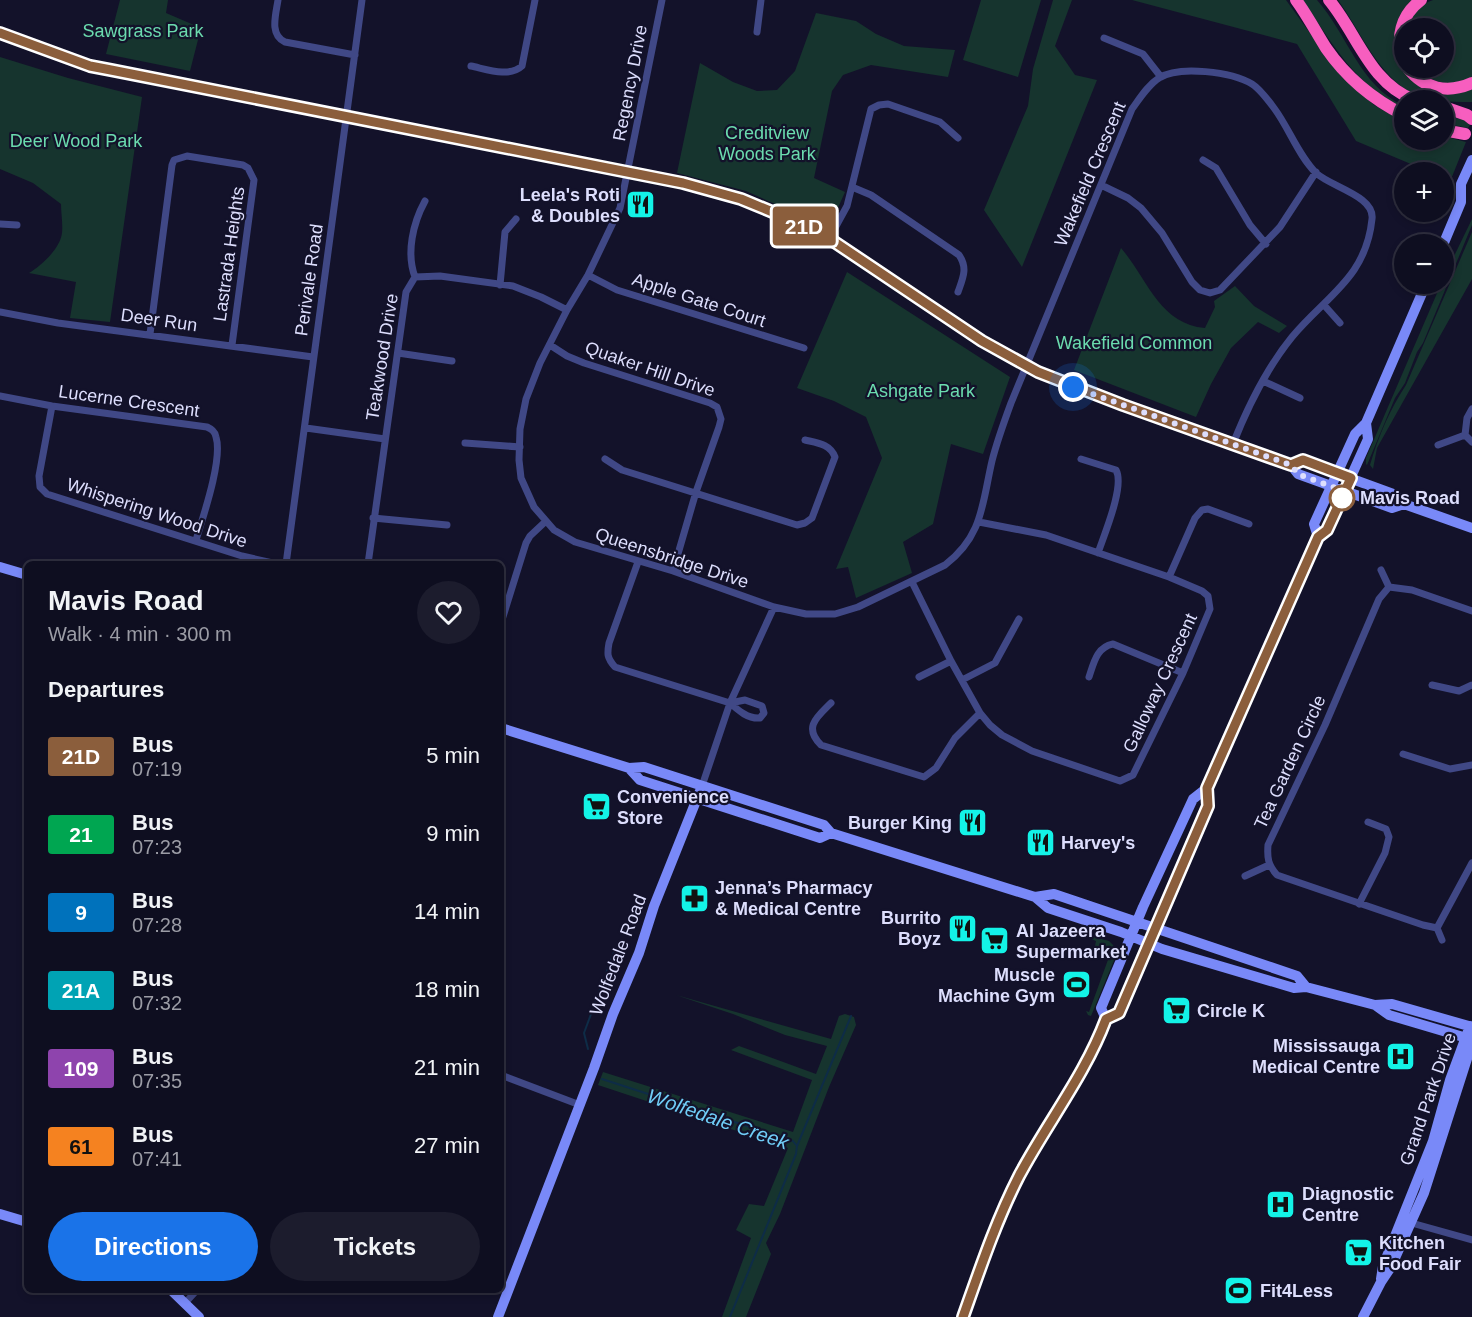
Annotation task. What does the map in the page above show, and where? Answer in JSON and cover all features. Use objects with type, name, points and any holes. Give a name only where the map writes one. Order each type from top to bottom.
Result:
[{"type":"highway","points":[[1296,0],[1327,48],[1349,76],[1372,96],[1394,110]]},
{"type":"highway","points":[[1329,0],[1378,75],[1396,90]]},
{"type":"highway","points":[[1406,18],[1421,0]]},
{"type":"highway","points":[[1418,78],[1431,87],[1450,89],[1472,83]]},
{"type":"highway","points":[[1454,107],[1472,108]]},
{"type":"highway","points":[[1454,111],[1472,119]]},
{"type":"highway","points":[[1454,132],[1465,134]]},
{"type":"main road","points":[[0,33],[90,66],[683,183],[741,199],[830,239],[982,341],[1026,366],[1083,390],[1291,465],[1298,474],[1344,491],[1392,508],[1404,504]]},
{"type":"main road","points":[[1448,234],[1461,202],[1461,184],[1472,160]]},
{"type":"main road","points":[[1461,202],[1472,193]]},
{"type":"main road","points":[[1318,537],[1314,524],[1355,434],[1366,423],[1422,294]]},
{"type":"main road","points":[[963,1317],[992,1236],[1012,1189],[1096,1043],[1106,1019],[1119,1013],[1208,806],[1207,788],[1318,537],[1327,530],[1368,440],[1366,423]]},
{"type":"main road","points":[[1291,465],[1303,460],[1396,495],[1404,504],[1472,528]]},
{"type":"main road","points":[[0,567],[24,574]]},
{"type":"main road","points":[[504,729],[628,768],[645,767],[824,825],[831,833],[1035,897],[1048,908],[1149,943],[1294,988],[1306,987],[1375,1005],[1392,1004],[1471,1032]]},
{"type":"main road","points":[[628,768],[640,780],[820,838],[831,833]]},
{"type":"main road","name":"Wolfedale Road","points":[[498,1317],[702,786]]},
{"type":"main road","points":[[1106,1019],[1101,1008],[1137,921],[1193,799],[1207,788]]},
{"type":"main road","points":[[1035,897],[1054,894],[1137,921],[1297,976],[1306,987]]},
{"type":"main road","name":"Grand Park Drive","points":[[1363,1317],[1381,1282],[1383,1266],[1424,1193],[1457,1091],[1471,1032]]},
{"type":"main road","name":"Grand Park Drive","points":[[1407,1221],[1450,1080],[1471,1032]]},
{"type":"main road","points":[[1457,1091],[1460,1089],[1472,1056]]},
{"type":"main road","points":[[0,1214],[24,1221]]},
{"type":"main road","points":[[175,1293],[199,1317]]},
{"type":"street","points":[[278,0],[275,34],[278,39],[355,55]]},
{"type":"street","name":"Perivale Road","points":[[286,561],[362,0]]},
{"type":"street","points":[[471,66],[509,73],[522,66],[535,0]]},
{"type":"street","name":"Regency Drive","points":[[627,172],[662,0]]},
{"type":"street","points":[[757,32],[761,0]]},
{"type":"street","points":[[1104,38],[1143,54],[1161,76],[1202,71],[1252,84],[1275,109],[1316,172],[1360,198],[1369,205],[1373,214],[1356,270],[1293,336],[1263,381],[1233,444]]},
{"type":"street","name":"Wakefield Crescent","points":[[1026,366],[1132,108],[1161,76]]},
{"type":"street","points":[[830,239],[847,206],[871,109],[888,104],[940,122],[958,138]]},
{"type":"street","name":"Lastrada Heights","points":[[150,334],[172,165],[174,160],[180,156],[187,156],[243,165],[248,168],[254,180],[232,345]]},
{"type":"street","points":[[1203,160],[1216,168],[1250,225],[1266,244]]},
{"type":"street","name":"Queensbridge Drive","points":[[627,172],[620,208],[588,275],[540,363],[526,399],[520,429],[521,478],[534,507],[554,530],[575,542],[673,571],[774,607],[806,614],[835,614],[858,607],[945,565],[957,556],[970,539],[979,522],[996,447],[1026,366]]},
{"type":"street","points":[[1101,185],[1128,198],[1141,208],[1162,233],[1192,282],[1200,290],[1210,293],[1220,290],[1266,244],[1289,216],[1316,172]]},
{"type":"street","points":[[852,187],[871,195],[959,255],[964,262],[965,273],[958,292]]},
{"type":"street","points":[[415,277],[410,259],[416,217],[425,201]]},
{"type":"street","points":[[500,285],[505,232],[516,219]]},
{"type":"street","points":[[0,224],[17,225]]},
{"type":"street","name":"Apple Gate Court","points":[[588,275],[617,290],[804,348]]},
{"type":"street","name":"Teakwood Drive","points":[[368,561],[406,292],[415,277],[440,276],[521,289],[567,310]]},
{"type":"street","points":[[1324,305],[1340,323]]},
{"type":"street","name":"Deer Run","points":[[0,312],[313,357]]},
{"type":"street","name":"Quaker Hill Drive","points":[[550,345],[584,363],[717,407],[720,418],[719,427],[696,492],[673,571]]},
{"type":"street","points":[[398,353],[452,361]]},
{"type":"street","points":[[1263,381],[1300,398]]},
{"type":"street","name":"Lucerne Crescent","points":[[0,396],[52,406],[207,427],[212,430],[217,438],[217,454],[210,495],[196,540]]},
{"type":"street","name":"Whispering Wood Drive","points":[[52,406],[39,476],[40,487],[47,494],[264,561]]},
{"type":"street","points":[[1465,435],[1467,418],[1472,409]]},
{"type":"street","points":[[306,428],[385,439]]},
{"type":"street","points":[[1465,435],[1472,442]]},
{"type":"street","points":[[1438,445],[1465,435]]},
{"type":"street","points":[[604,459],[622,470],[797,525],[812,518],[835,457],[827,446],[805,440]]},
{"type":"street","points":[[465,443],[520,447]]},
{"type":"street","points":[[1081,459],[1116,470],[1118,474],[1119,487],[1098,552]]},
{"type":"street","points":[[1169,577],[1195,518],[1202,510],[1208,509],[1249,524]]},
{"type":"street","points":[[373,518],[447,525]]},
{"type":"street","points":[[504,613],[526,543],[546,521]]},
{"type":"street","name":"Galloway Crescent","points":[[912,582],[980,713],[1002,735],[1032,751],[1119,781],[1133,775],[1183,673],[1210,609],[1208,596],[1202,591],[1169,577],[1046,535],[979,522]]},
{"type":"street","points":[[638,562],[609,643],[607,652],[609,660],[615,667],[730,703]]},
{"type":"street","points":[[1381,570],[1389,587],[1412,590],[1472,611]]},
{"type":"street","name":"Tea Garden Circle","points":[[1269,865],[1268,845],[1325,725],[1379,599],[1389,587]]},
{"type":"street","name":"Wolfedale Road","points":[[702,786],[730,703],[774,607]]},
{"type":"street","points":[[962,680],[995,663],[1020,619]]},
{"type":"street","points":[[1089,676],[1099,652],[1104,646],[1113,644],[1183,673]]},
{"type":"street","points":[[919,677],[951,661]]},
{"type":"street","points":[[1432,685],[1459,691],[1472,685]]},
{"type":"street","points":[[831,703],[812,726],[812,733],[821,745],[924,777],[936,768],[955,738],[980,713]]},
{"type":"street","points":[[1403,754],[1450,769],[1472,765]]},
{"type":"street","points":[[1359,904],[1385,853],[1389,837],[1386,829],[1368,822]]},
{"type":"street","points":[[1437,928],[1472,863]]},
{"type":"street","points":[[1245,876],[1269,865],[1277,875],[1437,928]]},
{"type":"street","points":[[1437,928],[1442,940]]},
{"type":"street","points":[[504,1076],[580,1105]]},
{"type":"street","points":[[1407,1221],[1472,1240]]},
{"type":"street","points":[[186,1302],[194,1293]]},
{"type":"green space","name":"Sawgrass Park","points":[[120,0],[168,0],[166,13],[201,28],[190,71],[106,54]]},
{"type":"green space","points":[[981,0],[1041,0],[1018,77],[963,60]]},
{"type":"green space","points":[[1053,0],[1072,0],[1055,46],[1075,75],[1097,80],[1022,267],[984,210],[1028,106],[1033,69]]},
{"type":"green space","points":[[1132,0],[1286,0],[1341,76],[1374,105],[1394,116],[1394,150],[1454,150],[1454,139],[1466,142],[1454,172],[1454,162],[1406,162],[1356,141],[1297,44]]},
{"type":"green space","points":[[1303,0],[1317,0],[1365,72],[1376,86],[1394,100],[1394,103],[1358,76]]},
{"type":"green space","points":[[1338,0],[1415,0],[1408,18],[1394,18],[1394,78],[1417,78],[1425,88],[1472,88],[1472,102],[1454,102],[1454,90],[1408,90],[1402,87],[1378,61]]},
{"type":"green space","points":[[1433,0],[1472,0],[1472,78],[1448,83],[1429,78],[1454,78],[1454,18],[1412,18],[1424,5]]},
{"type":"green space","name":"Creditview Woods Park","points":[[816,13],[856,21],[876,34],[904,46],[955,50],[948,77],[871,65],[843,75],[832,91],[814,178],[845,192],[829,228],[746,191],[677,173],[700,63],[733,82],[757,91],[777,90],[795,71]]},
{"type":"green space","name":"Deer Wood Park","points":[[0,57],[142,97],[110,322],[70,318],[76,282],[29,273],[39,266],[58,245],[62,230],[61,204],[33,183],[0,169]]},
{"type":"green space","points":[[1454,118],[1462,119],[1470,125],[1468,128],[1454,125]]},
{"type":"green space","points":[[1472,219],[1472,225],[1454,268],[1454,256]]},
{"type":"green space","points":[[1472,232],[1472,279],[1377,448],[1373,469],[1370,465],[1381,434],[1406,385],[1445,294],[1454,294],[1454,274]]},
{"type":"green space","name":"Wakefield Common","points":[[1121,248],[1165,309],[1189,325],[1205,328],[1215,307],[1214,301],[1235,286],[1254,306],[1287,326],[1279,333],[1258,322],[1231,348],[1196,417],[1074,370]]},
{"type":"green space","name":"Ashgate Park","points":[[847,272],[1010,377],[983,454],[951,444],[933,524],[903,542],[912,573],[856,598],[848,567],[836,569],[882,458],[866,417],[834,401],[797,388]]},
{"type":"green space","points":[[1437,294],[1443,294],[1367,465],[1366,458]]},
{"type":"green space","points":[[1068,929],[1109,941],[1117,953],[1091,1016],[1086,1011],[1089,1012],[1109,957],[1095,946],[1096,941]]},
{"type":"green space","points":[[676,995],[831,1039],[839,1016],[845,1014],[854,1017],[856,1025],[829,1087],[780,1214],[766,1243],[771,1254],[746,1317],[722,1317],[751,1238],[736,1230],[749,1204],[764,1206],[788,1148],[598,1085],[603,1072],[793,1132],[812,1080],[731,1050],[739,1046],[816,1074],[827,1046],[785,1035],[733,1014]]},
{"type":"waterway","name":"Wolfedale Creek","points":[[588,1049],[584,1033],[614,952]]},
{"type":"waterway","points":[[797,1146],[851,1016]]},
{"type":"waterway","name":"Wolfedale Creek","points":[[602,1079],[793,1141],[797,1146],[796,1154],[730,1317]]},
{"type":"bus line","name":"21D","points":[[0,33],[90,66],[683,183],[741,199],[830,239],[982,341],[1038,372],[1073,387],[1291,465],[1303,460],[1351,478],[1327,530],[1318,537],[1207,788],[1208,806],[1119,1013],[1106,1019],[1096,1043],[1020,1174],[992,1236],[963,1317]]},
{"type":"place","name":"Leela's Roti & Doubles","points":[[641,205]]},
{"type":"place","name":"Mavis Road","points":[[1342,498]]},
{"type":"place","name":"Convenience Store","points":[[596,807]]},
{"type":"place","name":"Burger King","points":[[973,823]]},
{"type":"place","name":"Harvey's","points":[[1040,843]]},
{"type":"place","name":"Jenna’s Pharmacy & Medical Centre","points":[[694,898]]},
{"type":"place","name":"Burrito Boyz","points":[[962,928]]},
{"type":"place","name":"Al Jazeera Supermarket","points":[[995,941]]},
{"type":"place","name":"Muscle Machine Gym","points":[[1076,985]]},
{"type":"place","name":"Circle K","points":[[1176,1011]]},
{"type":"place","name":"Mississauga Medical Centre","points":[[1401,1056]]},
{"type":"place","name":"Diagnostic Centre","points":[[1281,1204]]},
{"type":"place","name":"Kitchen Food Fair","points":[[1358,1253]]},
{"type":"place","name":"Fit4Less","points":[[1239,1291]]},
{"type":"route","points":[[1073,387],[1291,465],[1298,474],[1344,491],[1340,500],[1342,498]]}]
